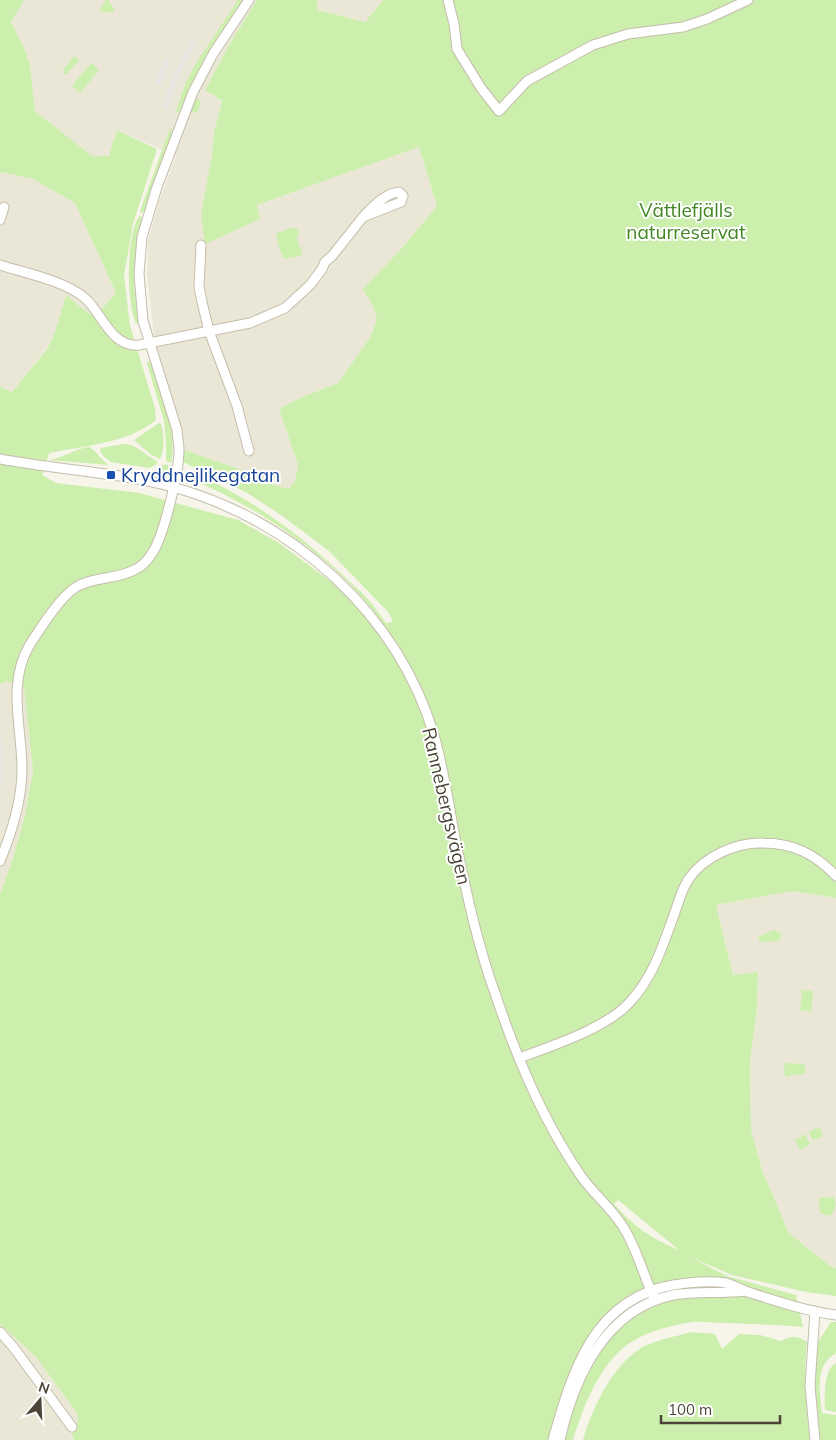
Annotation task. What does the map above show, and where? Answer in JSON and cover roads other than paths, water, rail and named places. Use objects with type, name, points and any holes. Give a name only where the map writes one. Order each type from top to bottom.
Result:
[{"type":"street","points":[[0,861],[2,850],[11,835],[20,794],[22,771],[17,716],[17,688],[21,664],[28,648],[65,596],[76,587],[100,579],[124,575],[135,570],[152,555],[166,517],[179,449],[176,430],[143,321],[138,274],[139,257],[146,223],[157,186],[193,92],[212,54],[249,0]]},
{"type":"street","points":[[448,0],[454,24],[457,49],[498,111],[527,81],[593,45],[628,34],[683,27],[707,19],[748,0]]},
{"type":"street","points":[[0,220],[4,207]]},
{"type":"street","points":[[0,264],[68,288],[85,298],[119,340],[132,346],[250,323],[285,308],[310,285],[325,262],[363,217]]},
{"type":"street","points":[[201,245],[199,288],[210,331],[238,406],[249,451]]},
{"type":"street","name":"Rannebergsvägen","points":[[0,459],[134,479],[173,487],[213,500],[238,511],[301,549],[349,591],[377,624],[397,654],[412,682],[433,733],[441,762],[463,875],[481,949],[496,997],[519,1058],[564,1151],[586,1184],[623,1226],[632,1241],[655,1300]]},
{"type":"street","points":[[519,1058],[594,1028],[616,1016],[628,1004],[650,977],[688,880],[700,866],[719,854],[737,846],[753,842],[776,843],[801,849],[814,856],[836,876]]},
{"type":"street","points":[[553,1440],[572,1377],[587,1345],[602,1324],[615,1312],[651,1291],[685,1283],[710,1281],[729,1284],[745,1291],[836,1315]]},
{"type":"street","points":[[560,1440],[568,1410],[587,1364],[603,1338],[624,1318],[655,1300],[695,1292],[729,1293],[745,1291]]},
{"type":"street","points":[[815,1311],[810,1386],[815,1440]]},
{"type":"street","points":[[0,1332],[72,1427]]},
{"type":"place","name":"Kryddnejlikegatan","points":[[111,475]]},
{"type":"park label","name":"Vättlefjälls naturreservat","points":[[686,221]]}]
